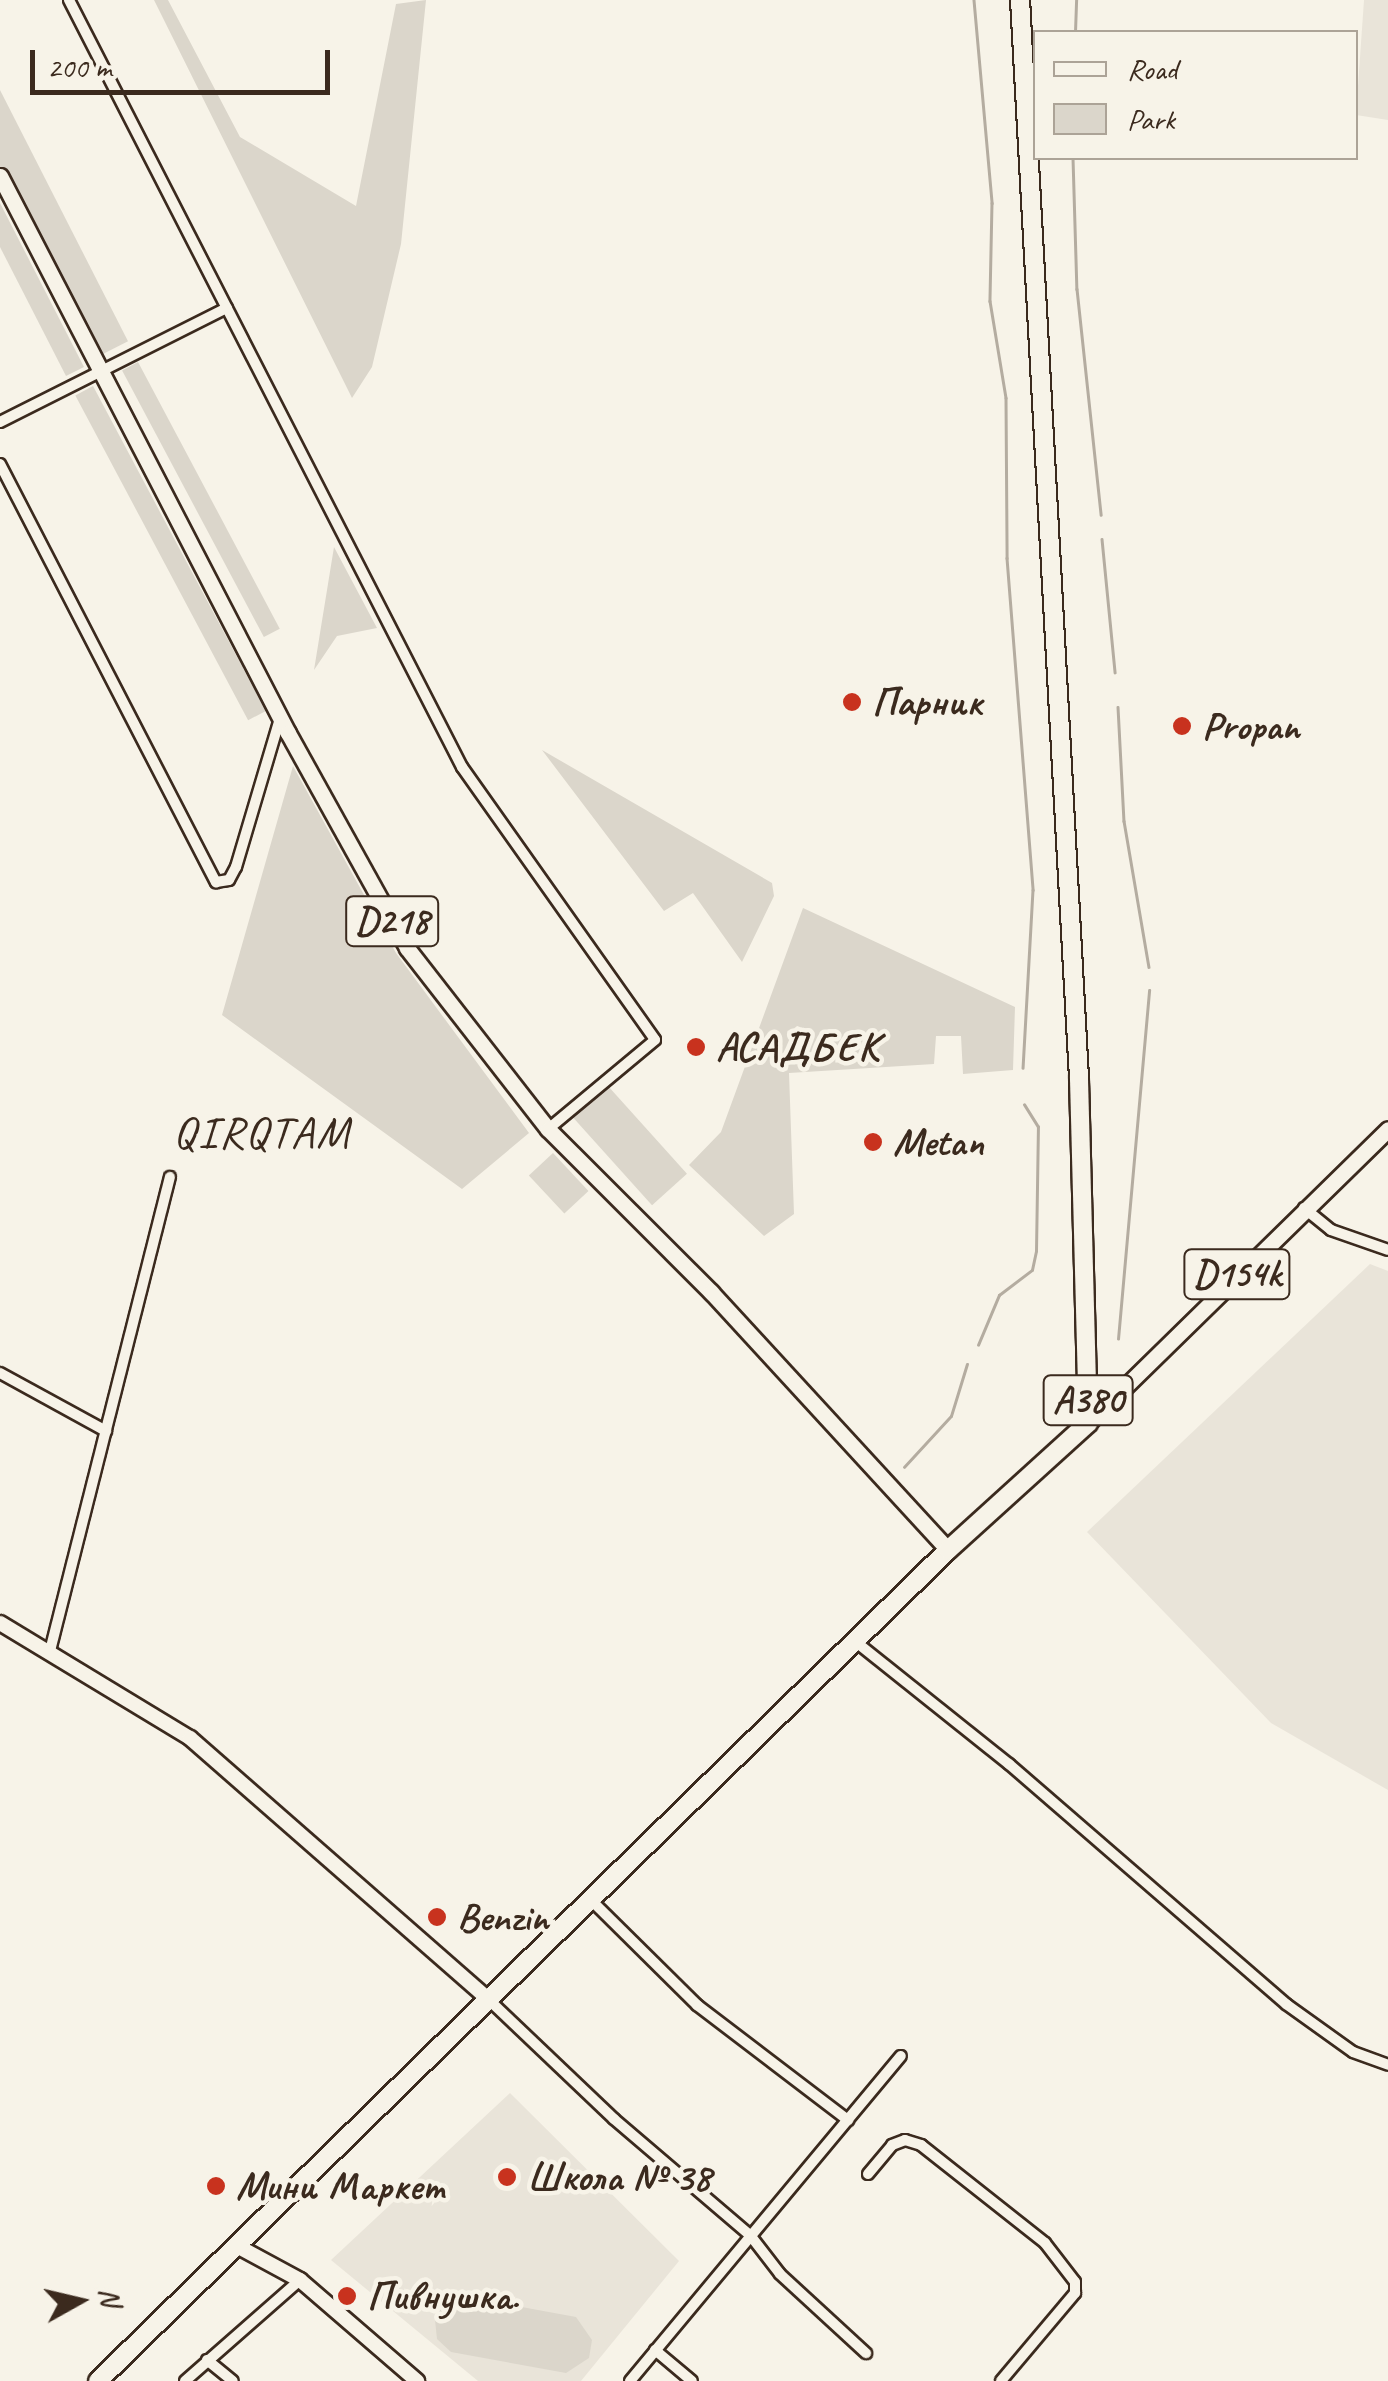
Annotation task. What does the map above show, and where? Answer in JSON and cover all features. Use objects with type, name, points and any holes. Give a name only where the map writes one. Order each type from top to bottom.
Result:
[{"type":"highway","name":"A380","points":[[98,2381],[486,1997],[592,1901],[948,1550],[1088,1423],[1078,1078],[1020,0]]},
{"type":"main road","name":"D218","points":[[0,176],[280,718],[407,948],[548,1128],[948,1550]]},
{"type":"main road","name":"D154k","points":[[1088,1423],[1304,1207],[1388,1129]]},
{"type":"street","points":[[69,0],[462,767],[655,1040],[548,1128]]},
{"type":"street","points":[[0,422],[226,308]]},
{"type":"street","points":[[0,464],[216,882],[228,880],[236,867],[280,718]]},
{"type":"street","points":[[50,1651],[170,1177]]},
{"type":"street","points":[[1304,1207],[1331,1230],[1388,1250]]},
{"type":"street","points":[[0,1373],[106,1431]]},
{"type":"street","points":[[0,1624],[190,1738],[486,1997],[614,2120],[750,2235],[780,2274],[866,2353]]},
{"type":"street","points":[[856,1642],[1009,1764],[1286,2004],[1352,2052],[1388,2064]]},
{"type":"street","points":[[592,1901],[697,2005],[848,2120]]},
{"type":"street","points":[[630,2381],[902,2056]]},
{"type":"street","points":[[868,2174],[892,2145],[906,2140],[922,2145],[1045,2243],[1075,2282],[1075,2293],[1001,2381]]},
{"type":"street","points":[[237,2246],[300,2280],[417,2381]]},
{"type":"street","points":[[186,2381],[300,2280]]},
{"type":"street","points":[[655,2350],[692,2381]]},
{"type":"street","points":[[208,2360],[233,2381]]},
{"type":"shaded area","points":[[1364,0],[1388,0],[1388,120],[1358,115]]},
{"type":"shaded area","points":[[1370,1264],[1388,1271],[1388,1790],[1271,1723],[1087,1532]]},
{"type":"shaded area","name":"Школа № 38","points":[[510,2093],[679,2261],[581,2381],[478,2381],[331,2260]]},
{"type":"green space","points":[[154,0],[168,0],[240,137],[356,206],[396,4],[426,0],[401,244],[372,367],[352,398]]},
{"type":"green space","points":[[0,90],[128,341],[95,358],[0,171]]},
{"type":"green space","points":[[0,203],[84,367],[66,376],[0,247]]},
{"type":"green space","points":[[138,362],[280,629],[264,637],[122,370]]},
{"type":"green space","points":[[93,386],[266,711],[248,720],[75,395]]},
{"type":"green space","points":[[334,547],[377,628],[337,636],[314,670]]},
{"type":"green space","points":[[542,750],[772,883],[774,896],[742,962],[693,893],[664,911]]},
{"type":"green space","points":[[293,766],[396,953],[529,1133],[462,1189],[222,1015]]},
{"type":"green space","points":[[803,908],[1015,1007],[1013,1070],[963,1074],[961,1036],[936,1036],[934,1064],[789,1073],[794,1214],[764,1236],[689,1165],[721,1132]]},
{"type":"green space","points":[[608,1086],[687,1174],[652,1205],[573,1117]]},
{"type":"green space","points":[[553,1153],[588,1191],[564,1214],[529,1176]]},
{"type":"green space","points":[[461,2296],[576,2317],[592,2340],[589,2358],[566,2373],[451,2352],[437,2339],[435,2320],[444,2303]]},
{"type":"waterway","points":[[974,0],[992,203],[990,301],[1006,398],[1007,558],[1033,890],[1023,1068]]},
{"type":"waterway","points":[[1075,30],[1076,0]]},
{"type":"waterway","points":[[1073,160],[1077,289],[1101,515]]},
{"type":"waterway","points":[[1102,539],[1115,672]]},
{"type":"waterway","points":[[1118,707],[1124,821],[1149,967]]},
{"type":"waterway","points":[[1118,1339],[1149,990]]},
{"type":"waterway","points":[[978,1345],[999,1295],[1032,1270],[1036,1251],[1038,1127],[1024,1105]]},
{"type":"waterway","points":[[904,1467],[951,1416],[967,1364]]},
{"type":"place","name":"Парник","points":[[852,702]]},
{"type":"place","name":"Propan","points":[[1182,726]]},
{"type":"place","name":"АСАДБЕК","points":[[696,1047]]},
{"type":"place","name":"Metan","points":[[873,1142]]},
{"type":"place","name":"Benzin","points":[[437,1917]]},
{"type":"place","name":"Школа № 38","points":[[507,2177]]},
{"type":"place","name":"Мини Маркет","points":[[216,2186]]},
{"type":"place","name":"Пивнушка.","points":[[347,2296]]},
{"type":"district","name":"QIRQTAM","points":[[262,1133]]}]
